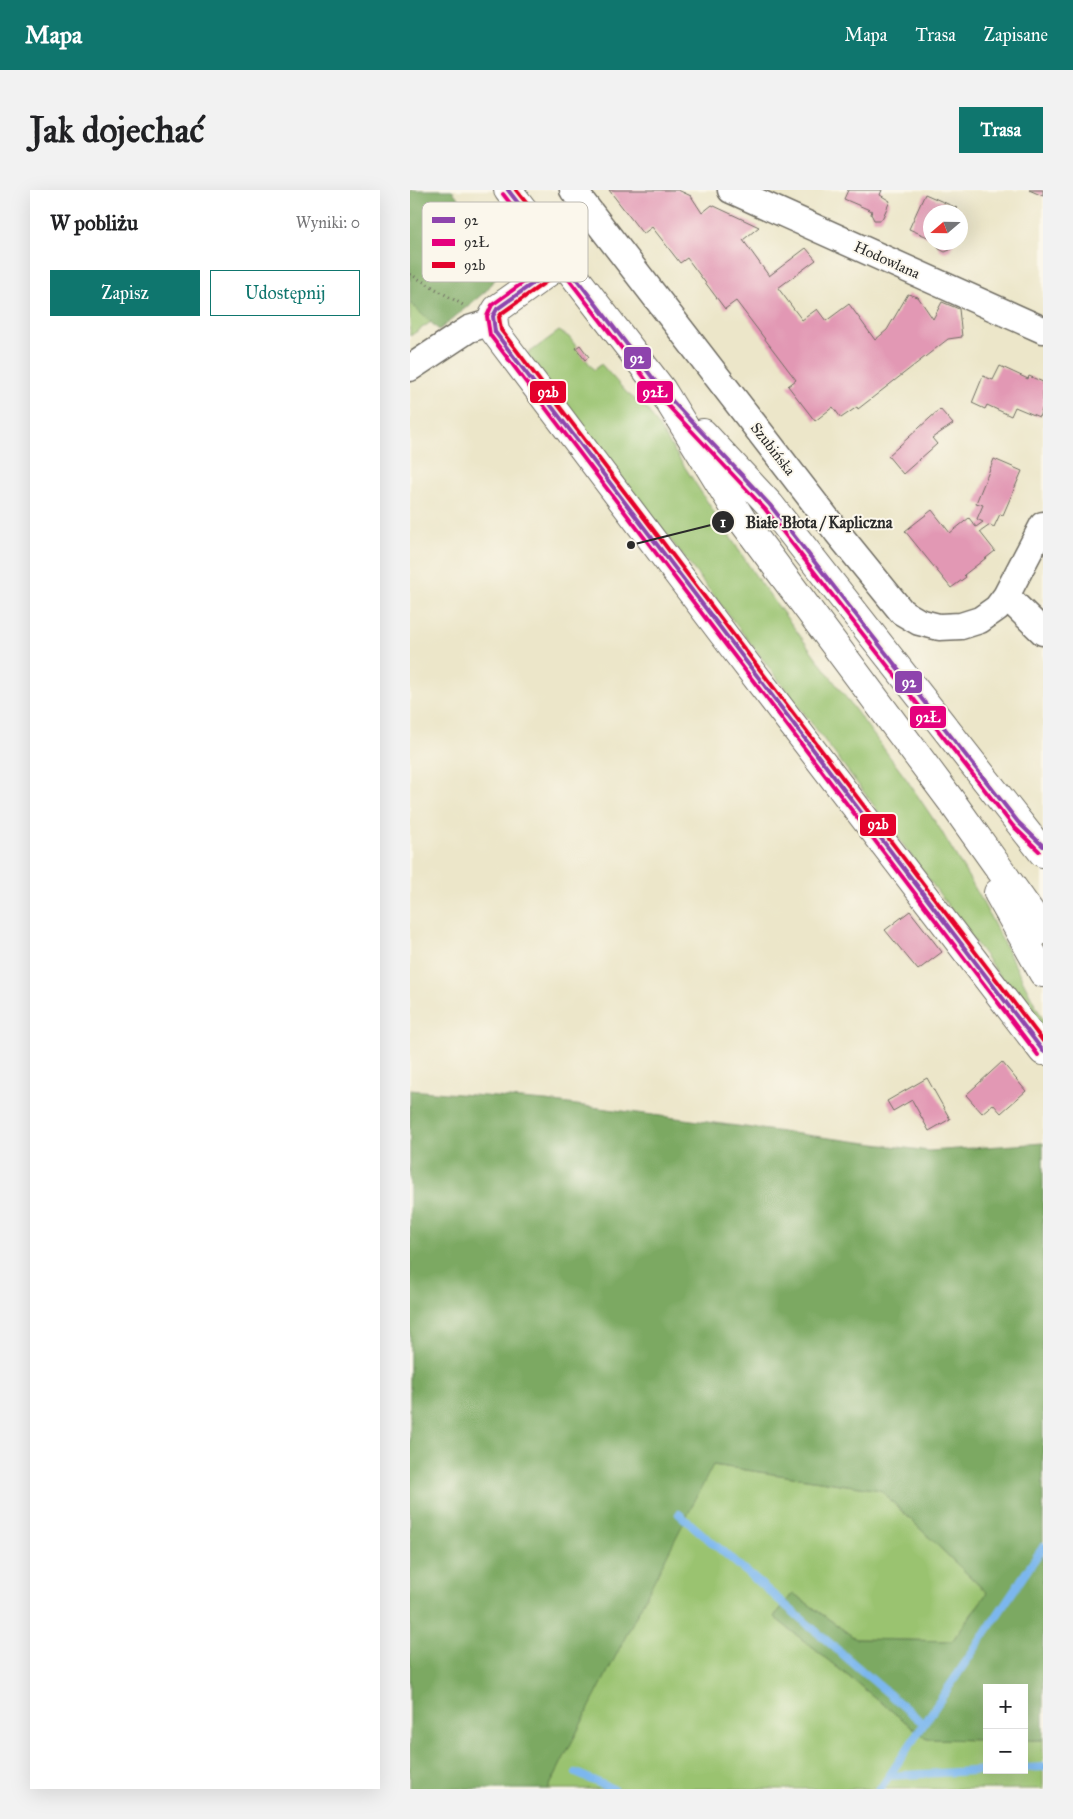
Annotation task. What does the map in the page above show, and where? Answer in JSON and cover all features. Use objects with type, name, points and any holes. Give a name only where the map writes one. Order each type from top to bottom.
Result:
[{"type":"main road","points":[[508,190],[517,202]]},
{"type":"main road","points":[[535,282],[497,309],[492,322],[495,332],[1043,1051]]},
{"type":"main road","points":[[579,282],[662,390],[770,505],[1043,853]]},
{"type":"main road","points":[[662,390],[744,523],[952,802],[1043,930]]},
{"type":"main road","points":[[952,802],[977,857],[1043,973]]},
{"type":"main road","points":[[1018,822],[1043,846]]},
{"type":"street","name":"Szubińska","points":[[573,190],[582,202]]},
{"type":"street","name":"Hodowlana","points":[[731,190],[1043,330]]},
{"type":"street","name":"Szubińska","points":[[588,209],[837,532],[902,612],[919,622],[939,627],[961,626],[980,620],[997,608],[1006,596],[1043,525]]},
{"type":"street","points":[[410,368],[469,328],[492,322]]},
{"type":"street","points":[[1006,596],[1043,632]]},
{"type":"path","points":[[410,274],[422,281]]},
{"type":"path","points":[[424,282],[492,322]]},
{"type":"green space","points":[[410,190],[452,190],[461,202],[422,202],[422,282],[493,282],[486,291],[439,330],[410,303]]},
{"type":"green space","points":[[410,303],[431,322],[410,336]]},
{"type":"green space","points":[[559,331],[569,337],[594,370],[601,364],[627,393],[647,409],[755,575],[907,780],[940,829],[979,895],[1043,1020],[1043,1036],[917,863],[788,692],[526,355]]},
{"type":"green space","points":[[410,1090],[546,1101],[929,1151],[1043,1143],[1043,1740],[1028,1740],[1028,1684],[983,1684],[983,1740],[927,1739],[774,1617],[793,1593],[856,1639],[952,1641],[987,1593],[880,1490],[713,1465],[548,1789],[410,1789]]},
{"type":"green space","points":[[712,1465],[880,1490],[987,1593],[952,1641],[856,1639],[793,1593],[774,1617],[927,1739],[983,1740],[983,1774],[1028,1774],[1028,1740],[1043,1740],[1043,1789],[548,1789]]},
{"type":"building","points":[[609,190],[678,190],[691,196],[702,213],[712,205],[759,227],[743,240],[769,276],[806,248],[816,260],[778,288],[802,320],[817,309],[826,321],[849,304],[875,340],[887,330],[908,294],[918,297],[933,319],[942,302],[959,309],[962,337],[948,339],[858,409],[857,407],[841,418],[833,407],[815,421],[788,386],[796,380],[736,301],[725,309],[687,258],[680,263],[652,227],[643,234]]},
{"type":"building","points":[[848,190],[882,190],[880,195],[890,201],[881,220],[874,220],[871,214],[872,211],[844,199]]},
{"type":"building","points":[[1029,190],[1043,190],[1043,196]]},
{"type":"building","points":[[925,194],[950,205],[923,205],[923,235],[909,229]]},
{"type":"building","points":[[580,345],[589,357],[585,360],[576,348]]},
{"type":"building","points":[[1000,366],[1028,379],[1029,376],[1043,382],[1043,407],[1039,417],[1015,407],[1011,416],[987,405],[985,409],[972,403],[983,376],[993,380]]},
{"type":"building","points":[[940,409],[953,424],[932,438],[937,444],[903,474],[888,456]]},
{"type":"building","points":[[994,459],[1022,471],[1003,515],[1000,514],[994,527],[990,525],[980,532],[995,551],[964,575],[966,577],[951,588],[905,531],[932,510],[950,533],[969,518],[976,527],[983,522],[977,519],[983,505],[976,503]]},
{"type":"building","points":[[910,911],[942,952],[918,970],[885,930]]},
{"type":"building","points":[[1002,1062],[1026,1091],[1001,1113],[993,1104],[982,1113],[966,1095]]},
{"type":"building","points":[[927,1078],[950,1119],[929,1131],[912,1100],[893,1111],[887,1101]]},
{"type":"waterway","points":[[679,1514],[924,1724]]},
{"type":"waterway","points":[[889,1776],[1043,1547]]},
{"type":"waterway","points":[[1028,1768],[1043,1767]]},
{"type":"waterway","points":[[880,1789],[889,1776],[983,1770]]},
{"type":"waterway","points":[[576,1773],[613,1789]]},
{"type":"transit line","name":"92","points":[[508,190],[517,202]]},
{"type":"transit line","name":"92b","points":[[516,190],[525,202]]},
{"type":"transit line","name":"92Ł","points":[[503,194],[509,202]]},
{"type":"transit line","name":"92Ł","points":[[524,282],[492,305],[487,316],[490,335],[1038,1055]]},
{"type":"transit line","name":"92","points":[[535,282],[497,309],[493,316],[495,332],[1043,1051]]},
{"type":"transit line","name":"92b","points":[[546,282],[502,313],[499,317],[501,330],[1043,1041]]},
{"type":"transit line","name":"92Ł","points":[[571,282],[657,394],[765,509],[1013,826],[1039,851]]},
{"type":"transit line","name":"92","points":[[579,282],[662,390],[770,505],[1018,822],[1043,846]]},
{"type":"place","name":"Białe Błota / Kapliczna","points":[[631,545]]}]
